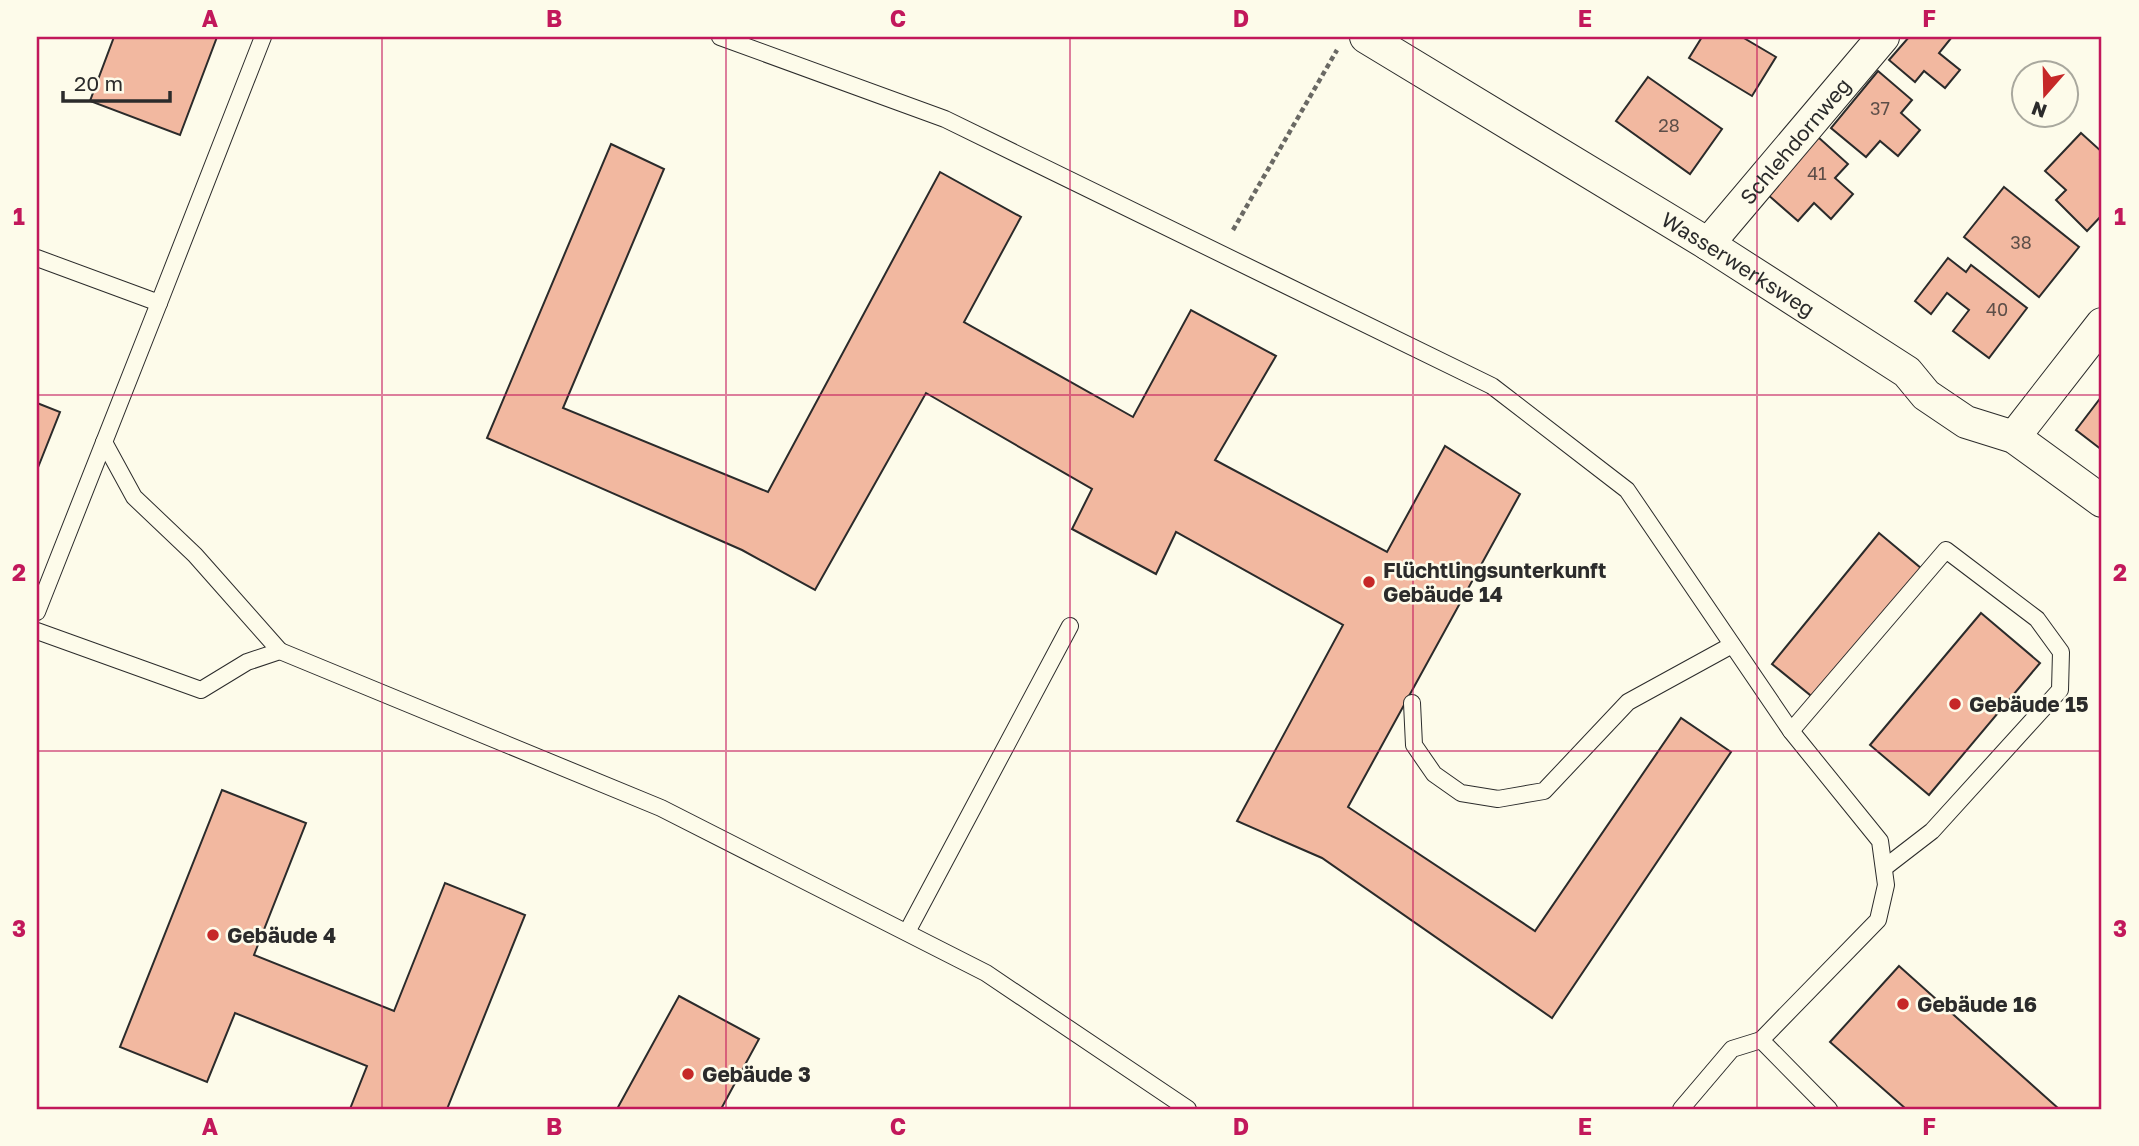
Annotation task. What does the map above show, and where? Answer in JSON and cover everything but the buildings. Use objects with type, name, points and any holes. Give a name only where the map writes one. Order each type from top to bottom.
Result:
[{"type":"street","name":"Schlehdornweg","points":[[1708,244],[1883,37]]},
{"type":"street","name":"Wasserwerksweg","points":[[1352,42],[1708,244],[1907,372],[1926,395],[1966,422],[2014,437],[2102,501]]},
{"type":"street","points":[[2014,437],[2102,324]]},
{"type":"lane","points":[[37,612],[263,37]]},
{"type":"lane","points":[[720,37],[945,119],[1492,386],[1627,490],[1791,731],[1880,841],[1886,885],[1878,920],[1761,1040],[1731,1049],[1681,1109]]},
{"type":"lane","points":[[37,258],[159,303]]},
{"type":"lane","points":[[104,442],[134,497],[195,555],[280,652],[661,808],[986,973],[1188,1109]]},
{"type":"lane","points":[[1791,731],[1946,550],[2037,619],[2061,652],[2060,690],[1932,831],[1884,869]]},
{"type":"lane","points":[[907,932],[1070,626]]},
{"type":"lane","points":[[37,631],[201,690],[247,662],[280,652]]},
{"type":"lane","points":[[1412,703],[1414,745],[1434,774],[1461,793],[1498,799],[1544,791],[1628,702],[1732,645]]},
{"type":"lane","points":[[1761,1040],[1829,1109]]},
{"type":"path","points":[[1220,253],[1352,42]]},
{"type":"place","name":"Flüchtlingsunterkunft Gebäude 14","points":[[1369,582]]},
{"type":"place","name":"Gebäude 15","points":[[1955,704]]},
{"type":"place","name":"Gebäude 4","points":[[213,935]]},
{"type":"place","name":"Gebäude 16","points":[[1903,1004]]},
{"type":"place","name":"Gebäude 3","points":[[688,1074]]}]
